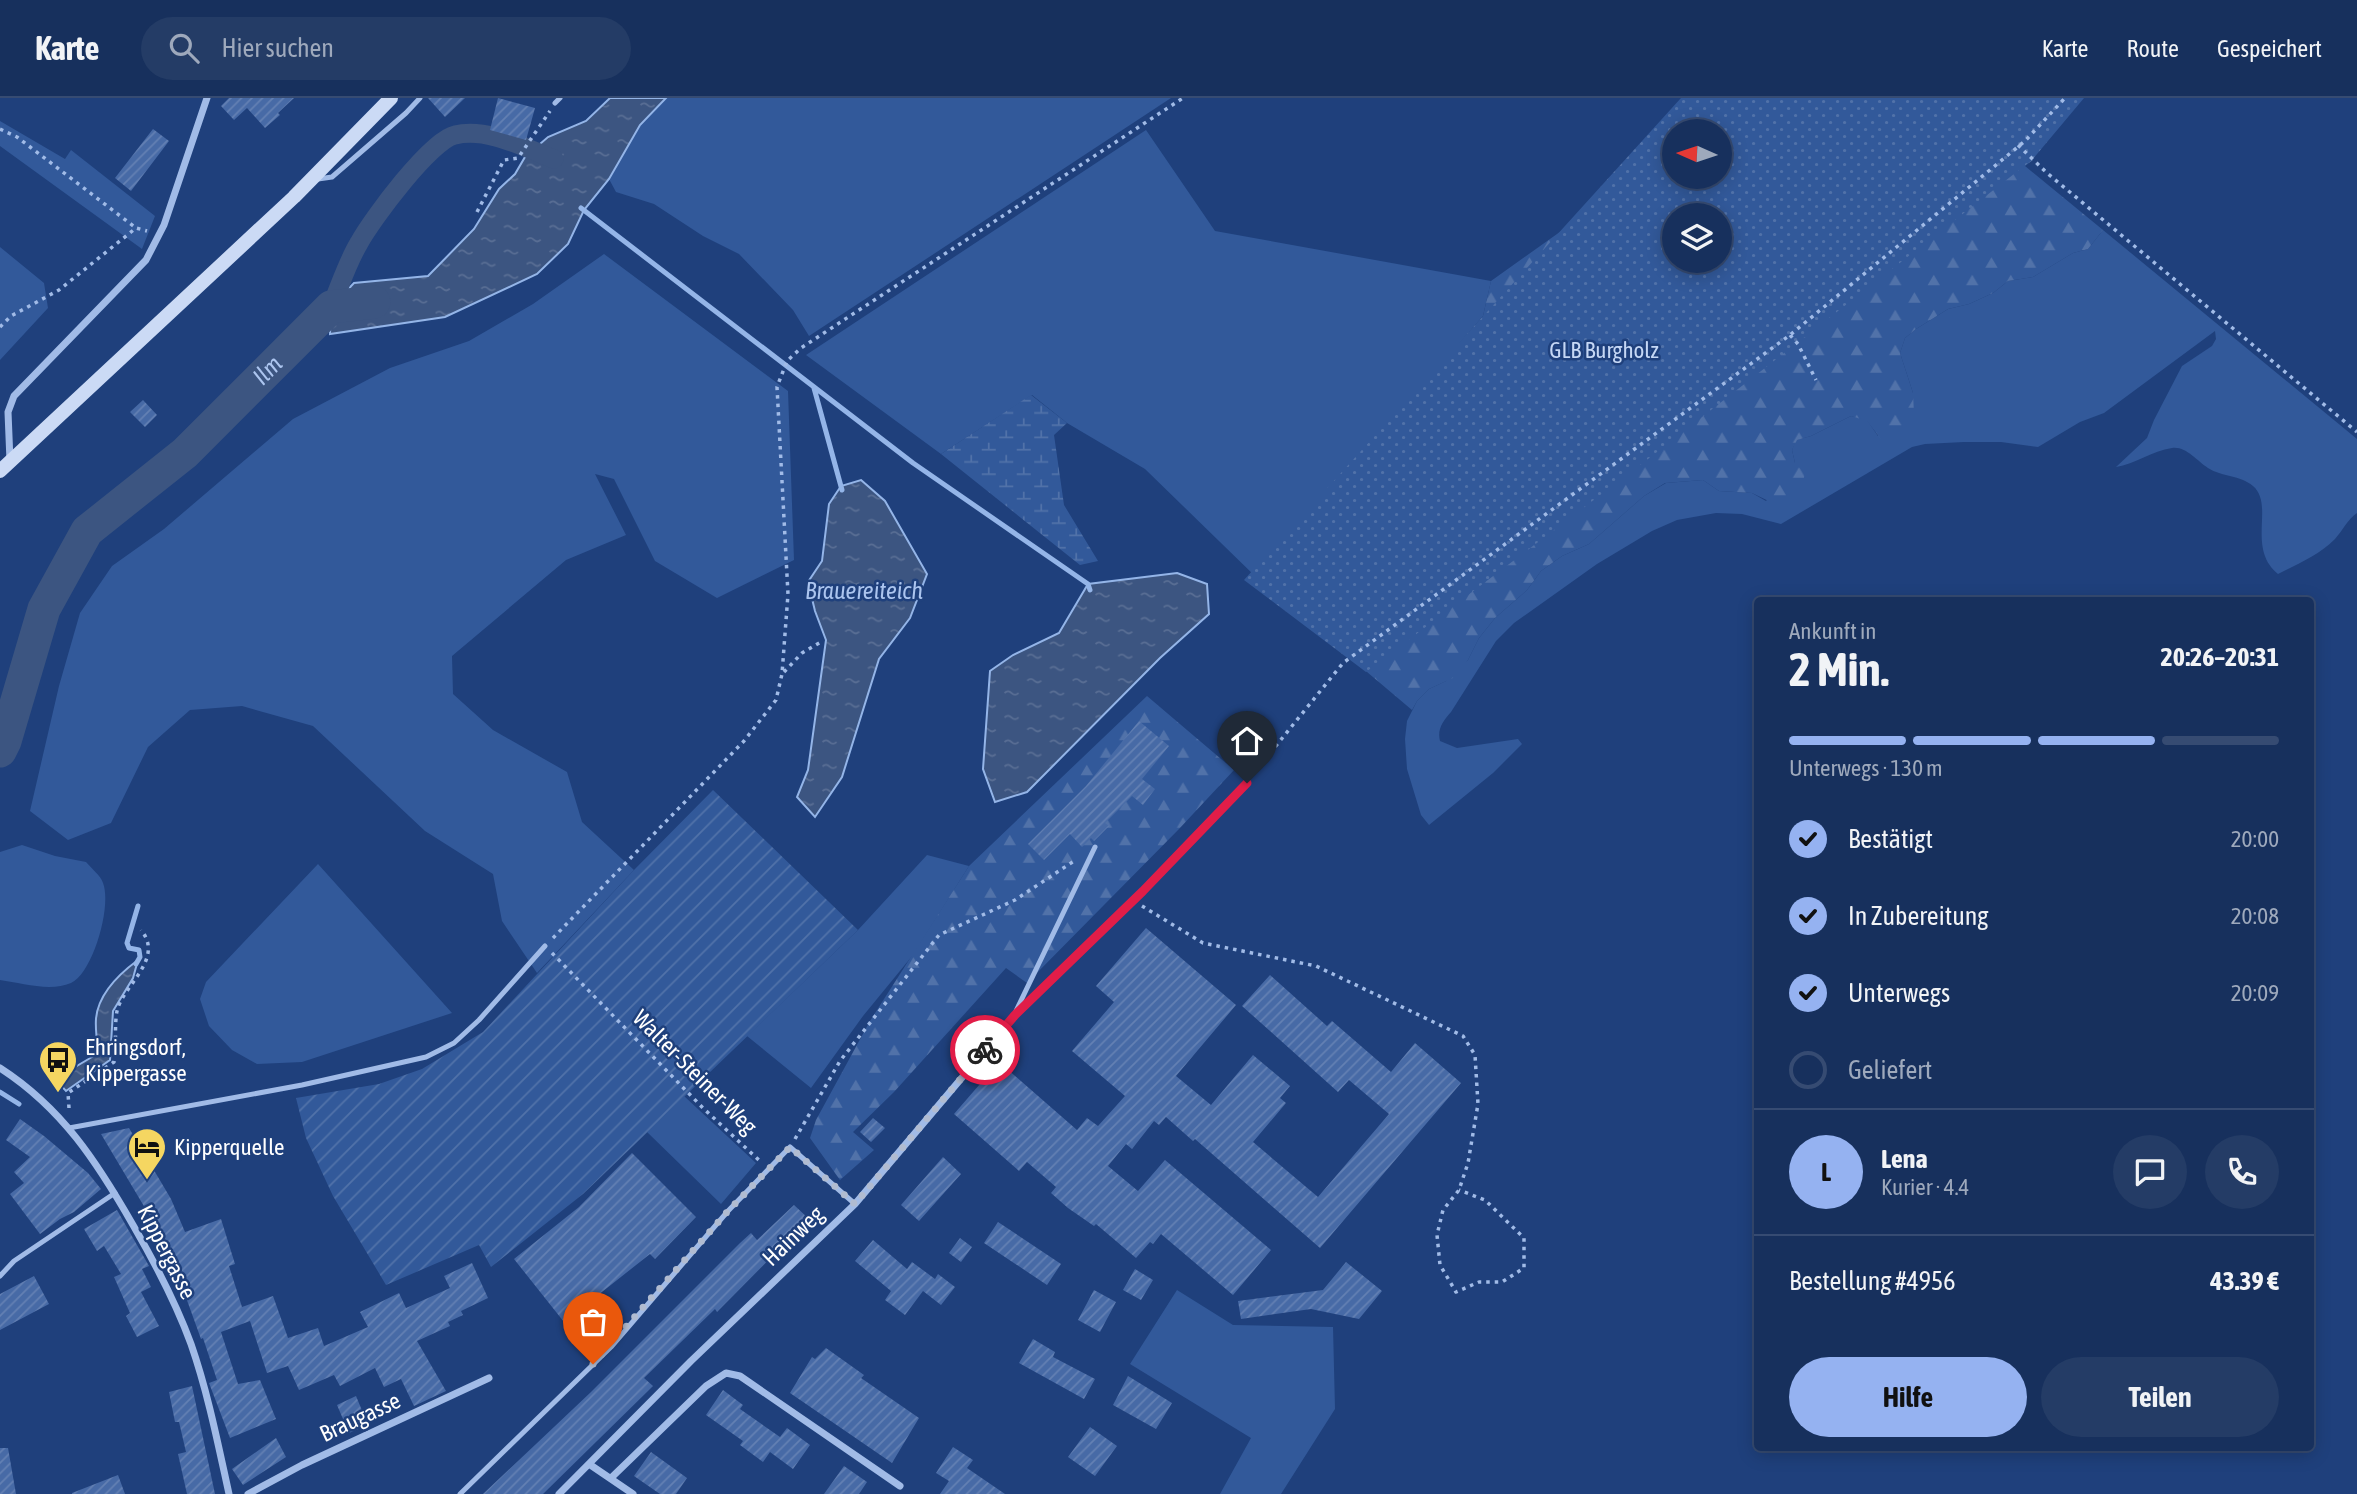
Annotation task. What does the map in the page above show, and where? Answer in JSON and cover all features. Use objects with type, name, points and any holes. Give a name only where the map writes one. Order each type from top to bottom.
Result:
[{"type":"street","points":[[5,466],[8,412],[14,396],[146,260],[159,234],[207,98]]},
{"type":"street","points":[[5,466],[311,180],[391,98]]},
{"type":"street","name":"Hainweg","points":[[559,1494],[691,1361],[855,1204],[1015,1015],[1133,901],[1247,783]]},
{"type":"street","name":"Kippergasse","points":[[0,1068],[46,1104],[89,1151],[158,1267],[191,1344],[206,1394],[229,1494]]},
{"type":"street","points":[[611,1478],[706,1386],[726,1373],[740,1376],[900,1486]]},
{"type":"street","name":"Braugasse","points":[[248,1494],[302,1465],[489,1378]]},
{"type":"street","points":[[589,1464],[633,1494]]},
{"type":"lane","points":[[311,180],[332,177],[420,98]]},
{"type":"lane","points":[[1015,1015],[1095,847]]},
{"type":"lane","points":[[69,1128],[302,1085],[426,1056],[454,1043],[479,1020],[545,946]]},
{"type":"lane","points":[[460,1494],[611,1347],[728,1211],[790,1147],[855,1204]]},
{"type":"lane","points":[[0,1276],[14,1261],[115,1193]]},
{"type":"path","points":[[545,946],[744,741],[776,700],[782,674],[788,594],[778,405],[778,387],[787,361],[801,348],[1183,98]]},
{"type":"path","points":[[1247,783],[1343,663],[1790,335],[2025,141],[2065,98]]},
{"type":"path","points":[[477,212],[504,160],[518,158],[557,101]]},
{"type":"path","points":[[0,129],[17,137],[136,228],[159,234]]},
{"type":"path","points":[[2018,145],[2047,173],[2357,432]]},
{"type":"path","points":[[0,327],[11,316],[59,290],[136,228]]},
{"type":"path","points":[[1790,335],[1798,344],[1816,380]]},
{"type":"path","points":[[782,674],[802,653],[821,642]]},
{"type":"path","points":[[790,1147],[840,1061],[939,935],[1015,900],[1095,847]]},
{"type":"path","points":[[1133,901],[1203,943],[1316,966],[1462,1035],[1475,1055],[1478,1104],[1468,1163],[1459,1190],[1443,1210],[1437,1236],[1440,1265],[1456,1292],[1479,1282],[1502,1282],[1524,1268],[1524,1238],[1485,1200],[1459,1190]]},
{"type":"path","points":[[69,1128],[68,1093],[114,1062],[118,1008],[146,959],[147,942],[141,930]]},
{"type":"path","name":"Walter-Steiner-Weg","points":[[545,946],[703,1108],[769,1169]]},
{"type":"green space","points":[[666,98],[1171,98],[809,336],[793,310],[739,254],[703,236],[654,204],[616,192],[609,179],[640,124]]},
{"type":"green space","name":"GLB Burgholz","points":[[1681,98],[2084,98],[2032,160],[1652,456],[1366,672],[1244,580]]},
{"type":"green space","name":"GLB Burgholz","points":[[1724,98],[2033,160],[2025,166],[2103,230],[2088,249],[2073,253],[2033,277],[2008,281],[1993,293],[1969,304],[1948,309],[1905,338],[1900,353],[1913,393],[1914,414],[1903,441],[1884,443],[1867,421],[1851,416],[1797,440],[1792,450],[1795,463],[1805,473],[1802,486],[1792,502],[1779,506],[1752,493],[1719,491],[1703,480],[1665,483],[1644,496],[1589,544],[1562,556],[1541,571],[1527,590],[1495,618],[1455,677],[1429,689],[1412,710],[1257,579],[1483,316],[1491,281],[1662,159],[1662,189],[1732,189],[1732,119],[1721,119]]},
{"type":"green space","points":[[0,121],[65,159],[71,150],[155,216],[142,249],[0,146]]},
{"type":"green space","points":[[1146,130],[1215,231],[1491,281],[1483,316],[1257,578],[1145,469],[1067,423],[1032,395],[941,454],[806,355]]},
{"type":"green space","points":[[2103,230],[2357,439],[2357,513],[2329,545],[2278,574],[2269,564],[2264,552],[2262,504],[2259,494],[2248,482],[2213,471],[2177,448],[2116,467],[2147,438],[2182,366],[2212,346],[2216,339],[2215,331],[2104,413],[2080,422],[2038,447],[2001,442],[1964,442],[1912,447],[1781,524],[1742,514],[1716,513],[1677,520],[1652,531],[1597,564],[1514,623],[1496,641],[1443,722],[1439,733],[1440,741],[1457,748],[1518,739],[1522,744],[1493,773],[1429,825],[1421,815],[1407,769],[1407,721],[1417,701],[1429,689],[1446,681],[1468,660],[1479,638],[1495,618],[1527,590],[1541,571],[1562,556],[1589,544],[1644,496],[1666,483],[1703,480],[1719,491],[1752,493],[1766,501],[1795,463],[1792,450],[1796,440],[1811,436],[1851,416],[1867,420],[1878,436],[1913,393],[1900,353],[1905,338],[1948,309],[1969,304],[1993,293],[2008,281],[2033,277],[2073,253],[2088,249]]},
{"type":"green space","points":[[0,247],[44,283],[48,308],[0,360]]},
{"type":"green space","points":[[604,254],[788,391],[794,560],[717,598],[655,561],[614,479],[595,474],[626,535],[566,560],[452,656],[453,694],[493,730],[567,772],[582,822],[634,870],[537,973],[502,921],[493,874],[425,831],[313,726],[242,706],[190,710],[148,747],[111,823],[68,840],[30,811],[59,686],[80,613],[112,566],[164,529],[293,419],[390,368],[469,341],[533,304]]},
{"type":"green space","points":[[1031,395],[1067,423],[1054,435],[1064,505],[1098,561],[1080,565],[941,454]]},
{"type":"green space","points":[[1147,696],[1234,770],[1027,983],[1006,968],[894,1092],[853,1132],[874,1150],[840,1180],[810,1138],[816,1120],[870,1021],[969,866]]},
{"type":"green space","points":[[713,790],[858,930],[583,1194],[491,1267],[479,1245],[386,1285],[333,1196],[306,1138],[296,1098],[379,1084],[422,1069],[483,1032],[634,870]]},
{"type":"green space","points":[[22,845],[55,856],[86,862],[103,883],[105,907],[99,938],[79,977],[63,986],[45,987],[0,980],[0,852]]},
{"type":"green space","points":[[927,855],[969,866],[913,955],[863,1016],[811,1088],[747,1036],[858,930]]},
{"type":"green space","points":[[318,864],[452,1013],[302,1062],[257,1064],[232,1050],[209,1026],[200,999],[206,982]]},
{"type":"green space","points":[[684,1096],[756,1163],[721,1204],[647,1132]]},
{"type":"green space","points":[[1177,1290],[1233,1325],[1333,1327],[1335,1409],[1281,1494],[1220,1494],[1251,1438],[1130,1364]]},
{"type":"water","points":[[610,98],[666,98],[640,125],[609,179],[584,210],[568,244],[537,274],[445,317],[330,334],[331,307],[354,283],[428,276],[474,229],[499,189],[515,174],[525,157],[548,137],[586,121]]},
{"type":"water","name":"Brauereiteich","points":[[861,480],[885,501],[927,574],[910,618],[879,659],[842,777],[815,817],[797,797],[808,770],[826,640],[808,582],[822,561],[829,504],[841,486]]},
{"type":"water","points":[[1177,573],[1207,584],[1209,614],[1160,658],[1027,792],[995,802],[983,769],[990,671],[1013,655],[1059,633],[1088,584]]},
{"type":"water","points":[[138,960],[133,978],[113,1011],[110,1060],[66,1091],[55,1079],[97,1054],[96,1019],[101,1001],[117,978]]},
{"type":"building","points":[[229,98],[294,98],[265,128],[247,108],[234,120],[221,106]]},
{"type":"building","points":[[428,98],[465,98],[445,117]]},
{"type":"building","points":[[498,98],[535,108],[526,140],[490,130]]},
{"type":"building","points":[[153,129],[169,141],[131,191],[115,178]]},
{"type":"building","points":[[143,400],[157,415],[145,427],[130,412]]},
{"type":"building","points":[[1139,721],[1169,746],[1142,779],[1155,789],[1143,805],[1132,796],[1105,823],[1109,826],[1094,841],[1091,838],[1082,847],[1070,834],[1044,860],[1028,844],[1086,786]]},
{"type":"building","points":[[1146,928],[1236,1005],[1176,1076],[1211,1105],[1253,1055],[1290,1086],[1280,1098],[1286,1103],[1253,1142],[1318,1197],[1389,1114],[1349,1080],[1338,1092],[1242,1006],[1270,975],[1327,1026],[1332,1021],[1391,1072],[1415,1043],[1461,1083],[1320,1248],[1166,1117],[1159,1125],[1154,1121],[1132,1149],[1126,1144],[1108,1166],[1138,1191],[1165,1160],[1271,1250],[1233,1295],[1161,1234],[1136,1258],[1096,1224],[1094,1226],[1068,1208],[1051,1193],[1056,1187],[1027,1162],[1019,1171],[954,1114],[999,1062],[1077,1130],[1087,1118],[1098,1126],[1125,1096],[1072,1051],[1114,1002],[1096,986]]},
{"type":"building","points":[[873,1118],[885,1128],[871,1142],[860,1132]]},
{"type":"building","points":[[20,1119],[88,1173],[101,1189],[74,1212],[40,1234],[10,1194],[24,1183],[14,1172],[30,1157],[6,1140]]},
{"type":"building","points":[[129,1128],[171,1199],[185,1232],[221,1219],[235,1264],[229,1266],[242,1307],[273,1296],[288,1338],[318,1328],[324,1346],[368,1327],[360,1312],[399,1293],[406,1308],[450,1288],[444,1276],[472,1263],[488,1298],[461,1311],[463,1315],[448,1322],[450,1326],[417,1341],[446,1391],[414,1406],[401,1379],[384,1387],[375,1368],[340,1386],[334,1375],[299,1390],[288,1366],[267,1373],[250,1321],[221,1332],[238,1384],[260,1380],[276,1419],[230,1438],[209,1383],[217,1380],[171,1256],[173,1255],[101,1134]]},
{"type":"building","points":[[632,1153],[696,1217],[655,1259],[650,1254],[564,1322],[514,1259],[579,1207]]},
{"type":"building","points":[[943,1157],[961,1174],[919,1221],[901,1205]]},
{"type":"building","points":[[794,1205],[809,1219],[717,1312],[715,1309],[644,1378],[653,1386],[543,1494],[483,1494],[591,1392],[740,1243],[751,1233],[757,1240]]},
{"type":"building","points":[[117,1210],[149,1266],[142,1269],[151,1287],[141,1292],[159,1326],[137,1337],[126,1316],[130,1313],[114,1277],[121,1274],[104,1246],[97,1251],[84,1229]]},
{"type":"building","points":[[998,1222],[1061,1264],[1047,1285],[984,1243]]},
{"type":"building","points":[[960,1238],[972,1247],[961,1262],[949,1253]]},
{"type":"building","points":[[873,1240],[907,1269],[912,1262],[935,1279],[938,1274],[955,1287],[941,1305],[923,1291],[905,1315],[885,1300],[891,1291],[855,1261]]},
{"type":"building","points":[[1346,1262],[1382,1291],[1359,1319],[1311,1309],[1241,1319],[1238,1301],[1323,1290]]},
{"type":"building","points":[[1135,1269],[1153,1280],[1141,1300],[1123,1290]]},
{"type":"building","points":[[34,1276],[49,1304],[0,1330],[0,1294]]},
{"type":"building","points":[[1094,1290],[1116,1302],[1100,1332],[1078,1320]]},
{"type":"building","points":[[1033,1339],[1055,1352],[1053,1357],[1095,1379],[1084,1399],[1019,1363]]},
{"type":"building","points":[[826,1348],[864,1375],[861,1378],[919,1418],[892,1463],[790,1393],[812,1357],[815,1359]]},
{"type":"building","points":[[1128,1376],[1172,1403],[1156,1429],[1113,1405]]},
{"type":"building","points":[[192,1386],[215,1494],[187,1494],[178,1454],[186,1452],[179,1422],[175,1422],[169,1392]]},
{"type":"building","points":[[723,1390],[743,1405],[740,1409],[780,1437],[787,1428],[810,1445],[793,1469],[770,1452],[763,1462],[740,1445],[743,1441],[706,1415]]},
{"type":"building","points":[[356,1396],[368,1425],[349,1433],[337,1405]]},
{"type":"building","points":[[1090,1427],[1117,1446],[1095,1476],[1068,1457]]},
{"type":"building","points":[[276,1438],[286,1457],[243,1485],[232,1469]]},
{"type":"building","points":[[953,1447],[973,1460],[967,1468],[1005,1494],[940,1494],[949,1481],[936,1473]]},
{"type":"building","points":[[0,1448],[8,1448],[16,1494],[0,1494]]},
{"type":"building","points":[[651,1452],[687,1478],[676,1494],[660,1494],[634,1476]]},
{"type":"building","points":[[844,1466],[867,1482],[859,1494],[824,1494]]},
{"type":"building","points":[[118,1475],[125,1494],[72,1494],[72,1493]]},
{"type":"waterway","points":[[331,307],[351,258],[366,232],[403,182],[445,140],[467,133],[493,136],[554,159]]},
{"type":"waterway","points":[[581,208],[913,463],[1088,584],[1090,590]]},
{"type":"waterway","name":"Ilm","points":[[0,751],[44,609],[87,531],[185,453],[331,307],[374,302]]},
{"type":"waterway","points":[[814,388],[842,490]]},
{"type":"waterway","points":[[136,964],[140,957],[139,950],[129,948],[127,943],[138,906]]},
{"type":"waterway","points":[[0,1092],[19,1104]]},
{"type":"way so far","points":[[593,1364],[611,1347],[728,1211],[790,1147],[855,1204],[985,1050]]},
{"type":"place","name":"Ehringsdorf, Kippergasse","points":[[58,1094]]},
{"type":"place","name":"Kipperquelle","points":[[147,1181]]},
{"type":"route","points":[[985,1050],[1058,971],[1143,891],[1247,783]]}]
